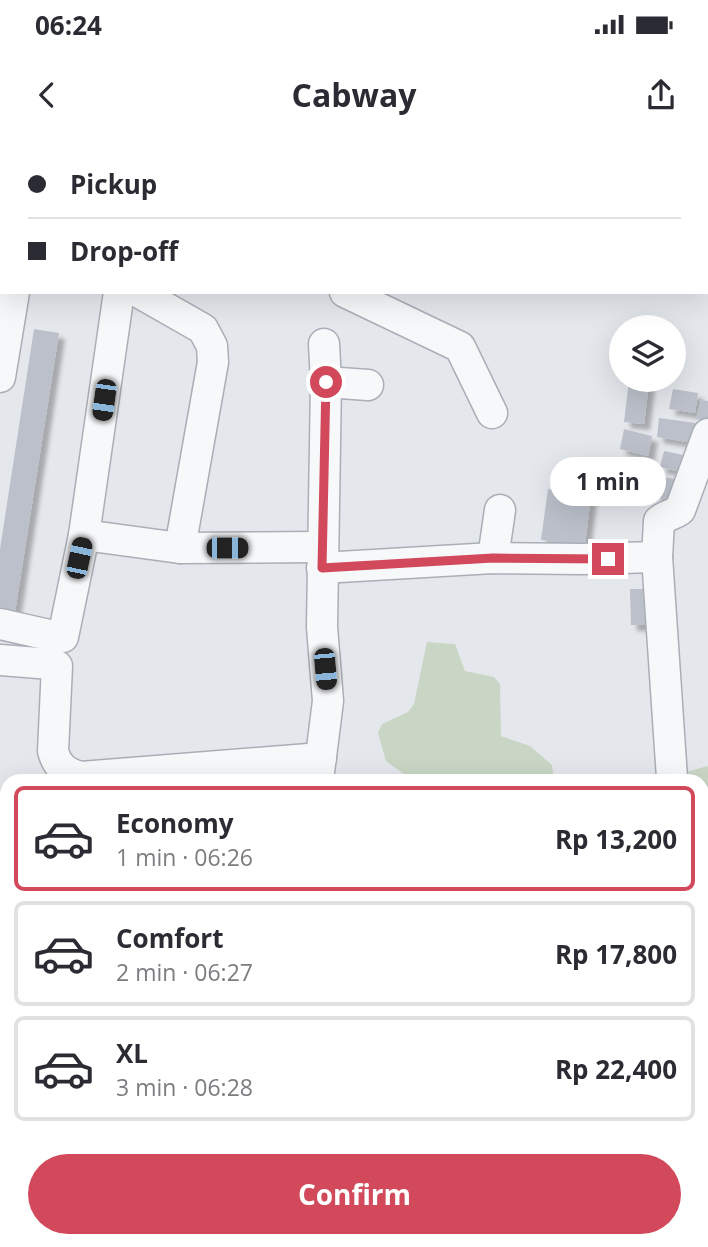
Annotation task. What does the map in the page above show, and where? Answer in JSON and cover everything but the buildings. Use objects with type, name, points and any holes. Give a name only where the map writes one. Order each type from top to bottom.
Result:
[{"type":"street","points":[[0,377],[14,294]]},
{"type":"street","points":[[68,774],[55,760],[53,751],[57,651],[84,535],[119,294]]},
{"type":"street","points":[[142,294],[203,329],[212,346],[213,362],[180,548]]},
{"type":"street","points":[[349,294],[460,347],[492,413]]},
{"type":"street","points":[[170,774],[319,769],[328,701],[322,627],[326,382],[324,344]]},
{"type":"street","points":[[326,382],[368,385]]},
{"type":"street","points":[[672,774],[657,557],[659,521],[665,515],[680,510],[708,434]]},
{"type":"street","points":[[493,558],[500,510]]},
{"type":"street","points":[[84,535],[180,548],[322,558],[657,557]]},
{"type":"street","points":[[0,624],[57,651]]},
{"type":"street","points":[[0,660],[57,651]]},
{"type":"green space","points":[[427,642],[455,644],[465,671],[494,677],[500,684],[501,736],[530,746],[552,765],[553,774],[404,774],[386,761],[378,733],[382,724],[408,712],[414,704]]},
{"type":"green space","points":[[708,766],[708,774],[679,774]]},
{"type":"route","points":[[326,382],[322,568],[493,558],[608,559]]}]
